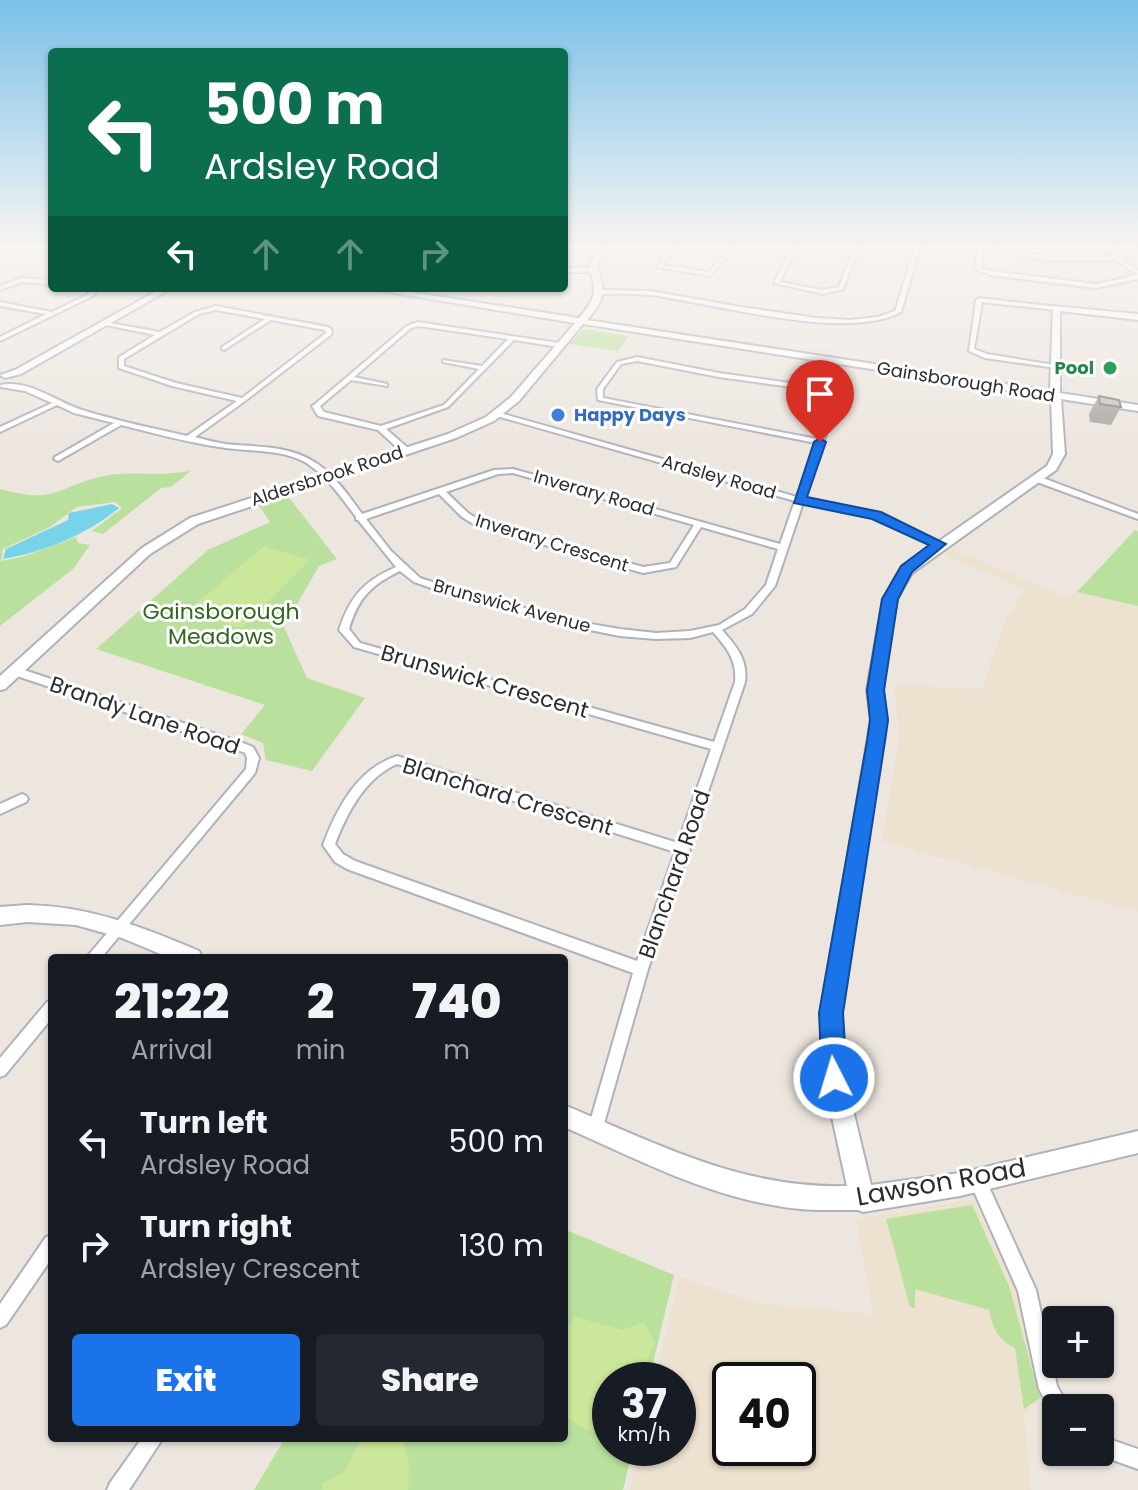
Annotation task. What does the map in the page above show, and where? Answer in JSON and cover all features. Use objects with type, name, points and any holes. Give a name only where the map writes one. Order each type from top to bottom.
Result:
[{"type":"street","points":[[0,339],[49,317]]},
{"type":"street","points":[[9,380],[117,317]]},
{"type":"street","points":[[191,317],[121,358],[121,367],[174,385],[243,400]]},
{"type":"street","points":[[189,438],[329,334],[324,327],[262,317]]},
{"type":"street","name":"Gainsborough Road","points":[[550,317],[1138,408]]},
{"type":"street","name":"Aldersbrook Road","points":[[0,685],[69,618],[171,534],[220,510],[463,431],[497,415],[515,399],[583,317]]},
{"type":"street","points":[[801,317],[837,322],[875,322],[888,317]]},
{"type":"street","points":[[976,317],[971,350],[985,356],[1054,367]]},
{"type":"street","points":[[863,1200],[841,1127],[831,1054],[831,1013],[879,720],[875,690],[890,599],[907,570],[939,544],[1040,480],[1052,468],[1059,454],[1054,367],[1056,317]]},
{"type":"street","points":[[224,348],[270,318]]},
{"type":"street","points":[[104,324],[160,334]]},
{"type":"street","points":[[405,450],[381,428],[321,414],[315,409],[409,327],[418,324],[559,345]]},
{"type":"street","points":[[381,428],[446,406],[513,338]]},
{"type":"street","name":"Brunswick Avenue","points":[[9,380],[46,393],[74,410],[189,438],[294,456],[313,464],[325,476],[400,568],[442,590],[623,635],[654,638],[715,629],[763,598],[783,548],[799,500],[820,442],[835,398],[823,389],[719,375],[637,359],[619,363],[597,394],[607,402],[820,442]]},
{"type":"street","points":[[445,361],[484,368]]},
{"type":"street","points":[[350,378],[385,385]]},
{"type":"street","points":[[0,430],[59,402]]},
{"type":"street","name":"Ardsley Road","points":[[497,415],[799,500],[876,515],[939,544]]},
{"type":"street","points":[[58,459],[121,422]]},
{"type":"street","name":"Inverary Road","points":[[359,518],[497,472],[528,473],[783,548]]},
{"type":"street","points":[[1040,480],[1137,517]]},
{"type":"street","name":"Inverary Crescent","points":[[440,490],[465,515],[478,523],[643,570],[673,565],[699,524]]},
{"type":"street","name":"Brunswick Crescent","points":[[400,568],[365,585],[353,602],[344,630],[357,645],[718,747]]},
{"type":"street","name":"Blanchard Road","points":[[596,1129],[641,969],[684,850],[743,666],[715,629]]},
{"type":"street","name":"Brandy Lane Road","points":[[15,671],[239,746],[249,750],[253,758],[251,770],[96,954]]},
{"type":"street","name":"Blanchard Crescent","points":[[641,969],[351,865],[339,858],[329,845],[337,822],[379,768],[397,760],[684,850]]},
{"type":"street","points":[[0,809],[22,799]]},
{"type":"street","points":[[0,916],[74,914],[119,926],[183,954]]},
{"type":"street","points":[[0,1070],[48,1012]]},
{"type":"street","name":"Lawson Road","points":[[568,1118],[725,1182],[780,1195],[863,1200],[976,1179],[1138,1142]]},
{"type":"street","points":[[976,1179],[1027,1290],[1051,1394]]},
{"type":"street","points":[[0,1319],[48,1249]]},
{"type":"street","points":[[117,1490],[150,1442]]},
{"type":"street","points":[[1114,1451],[1138,1459]]},
{"type":"shaded area","points":[[953,550],[1065,596],[1077,592],[1138,606],[1138,912],[882,841],[899,737],[894,685],[982,689],[1007,616],[1026,590],[945,555]]},
{"type":"shaded area","points":[[973,1200],[1015,1286],[1042,1395],[1042,1400],[1024,1413],[1031,1490],[629,1490],[635,1466],[696,1466],[696,1362],[659,1362],[679,1277],[757,1303],[873,1314],[856,1219]]},
{"type":"green space","points":[[583,329],[629,336],[618,351],[570,344]]},
{"type":"green space","points":[[192,470],[171,487],[161,488],[103,534],[92,531],[122,508],[115,502],[77,507],[50,527],[3,549],[1,561],[22,557],[76,537],[78,543],[90,545],[73,569],[0,626],[0,489],[45,495],[104,476]]},
{"type":"green space","name":"Gainsborough Meadows","points":[[287,495],[337,559],[319,566],[284,627],[307,678],[365,698],[312,771],[266,760],[263,743],[241,734],[265,705],[96,649],[208,550],[270,522],[258,504]]},
{"type":"green space","points":[[1135,530],[1138,531],[1138,606],[1077,592]]},
{"type":"green space","points":[[264,546],[310,560],[241,628],[188,611]]},
{"type":"green space","points":[[972,1205],[1009,1286],[1040,1398],[1024,1409],[1015,1348],[997,1333],[989,1310],[915,1289],[915,1308],[910,1307],[886,1219]]},
{"type":"green space","points":[[568,1231],[674,1275],[653,1362],[592,1362],[592,1466],[629,1466],[623,1490],[254,1490],[283,1442],[568,1442]]},
{"type":"green space","points":[[575,1317],[623,1330],[644,1322],[655,1343],[646,1362],[592,1362],[592,1431],[568,1417],[568,1328]]},
{"type":"green space","points":[[360,1442],[404,1442],[409,1464],[408,1490],[323,1490],[323,1483],[344,1472]]},
{"type":"water","points":[[112,504],[119,508],[79,534],[50,547],[3,559],[6,549],[68,520],[69,513]]},
{"type":"building","points":[[1099,396],[1119,400],[1121,407],[1100,404]]},
{"type":"place","name":"Pool","points":[[1110,368]]},
{"type":"place","name":"Happy Days","points":[[558,415]]},
{"type":"route","points":[[820,442],[799,500],[876,515],[939,544],[907,570],[890,599],[875,690],[879,720],[831,1013],[834,1078]]}]
